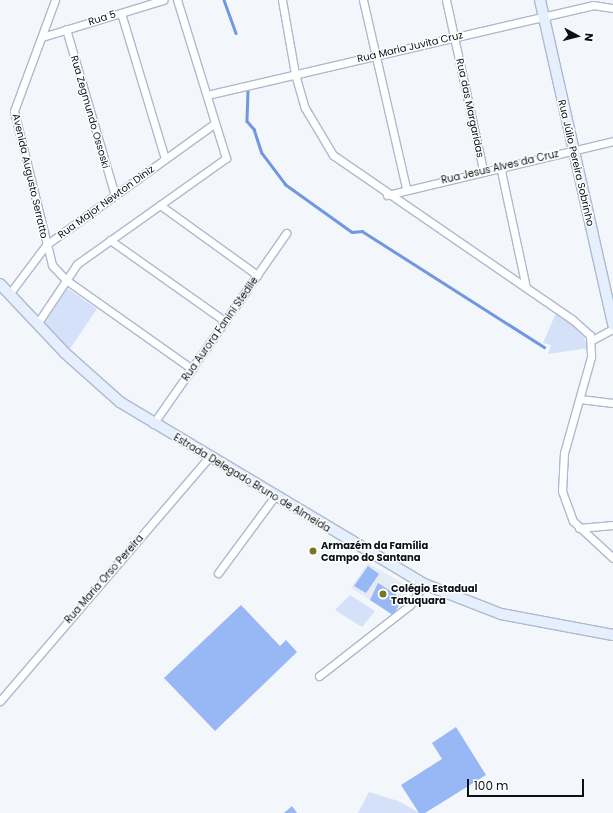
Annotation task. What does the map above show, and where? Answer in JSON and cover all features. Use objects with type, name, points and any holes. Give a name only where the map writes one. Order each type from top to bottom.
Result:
[{"type":"main road","name":"Rua Júlio Pereira Sobrinho","points":[[540,0],[613,325]]},
{"type":"main road","name":"Estrada Delegado Bruno de Almeida","points":[[0,284],[37,324],[101,387],[154,424],[424,584],[491,611],[613,635]]},
{"type":"street","name":"Avenida Augusto Serratto","points":[[55,0],[14,111],[46,244],[54,270],[192,369]]},
{"type":"street","name":"Rua 5","points":[[42,36],[163,0]]},
{"type":"street","points":[[37,324],[77,264],[226,158],[177,0]]},
{"type":"street","points":[[282,0],[295,74],[311,121],[325,144],[387,195],[579,324],[592,340]]},
{"type":"street","points":[[363,0],[406,188]]},
{"type":"street","name":"Rua das Margaridas","points":[[446,0],[483,170]]},
{"type":"street","name":"Rua Maria Juvita Cruz","points":[[206,95],[599,4],[613,8]]},
{"type":"street","points":[[121,13],[165,159]]},
{"type":"street","name":"Rua Zegmundo Ossoski","points":[[66,29],[115,195]]},
{"type":"street","name":"Rua Major Newton Diniz","points":[[10,294],[46,244],[215,123]]},
{"type":"street","name":"Rua Jesus Alves da Cruz","points":[[387,195],[406,188],[613,141]]},
{"type":"street","points":[[500,166],[526,287]]},
{"type":"street","points":[[160,205],[256,276]]},
{"type":"street","name":"Rua Aurora Fanini Stedile","points":[[154,424],[286,233]]},
{"type":"street","points":[[110,240],[225,321]]},
{"type":"street","points":[[592,340],[613,329]]},
{"type":"street","points":[[592,340],[580,399],[564,453],[561,483],[568,512],[579,528],[613,558]]},
{"type":"street","points":[[580,399],[613,403]]},
{"type":"street","name":"Rua Maria Orso Pereira","points":[[0,701],[209,457]]},
{"type":"street","points":[[218,572],[276,496]]},
{"type":"street","points":[[579,528],[613,525]]},
{"type":"street","points":[[319,676],[410,605],[424,584]]},
{"type":"shaded area","points":[[67,288],[97,309],[69,350],[44,323]]},
{"type":"shaded area","points":[[556,313],[583,333],[588,348],[548,354],[551,345],[543,343]]},
{"type":"shaded area","name":"Colégio Estadual Tatuquara","points":[[368,563],[410,588],[393,615],[351,588]]},
{"type":"shaded area","points":[[350,595],[375,611],[362,627],[335,610]]},
{"type":"shaded area","points":[[369,792],[398,801],[420,813],[358,813]]},
{"type":"building","points":[[368,566],[379,574],[366,593],[354,586]]},
{"type":"building","points":[[378,583],[403,599],[393,615],[370,600]]},
{"type":"building","points":[[241,605],[280,646],[286,640],[297,652],[215,731],[164,678]]},
{"type":"building","points":[[456,727],[486,775],[425,813],[419,813],[401,785],[442,759],[432,743]]},
{"type":"building","points":[[292,806],[297,813],[284,813]]},
{"type":"waterway","points":[[224,0],[236,33]]},
{"type":"waterway","points":[[248,91],[247,121],[254,129],[262,153],[285,184],[352,232],[362,231],[544,347]]},
{"type":"place","name":"Armazém da Família Campo do Santana","points":[[313,551]]},
{"type":"place","name":"Colégio Estadual Tatuquara","points":[[383,594]]}]
